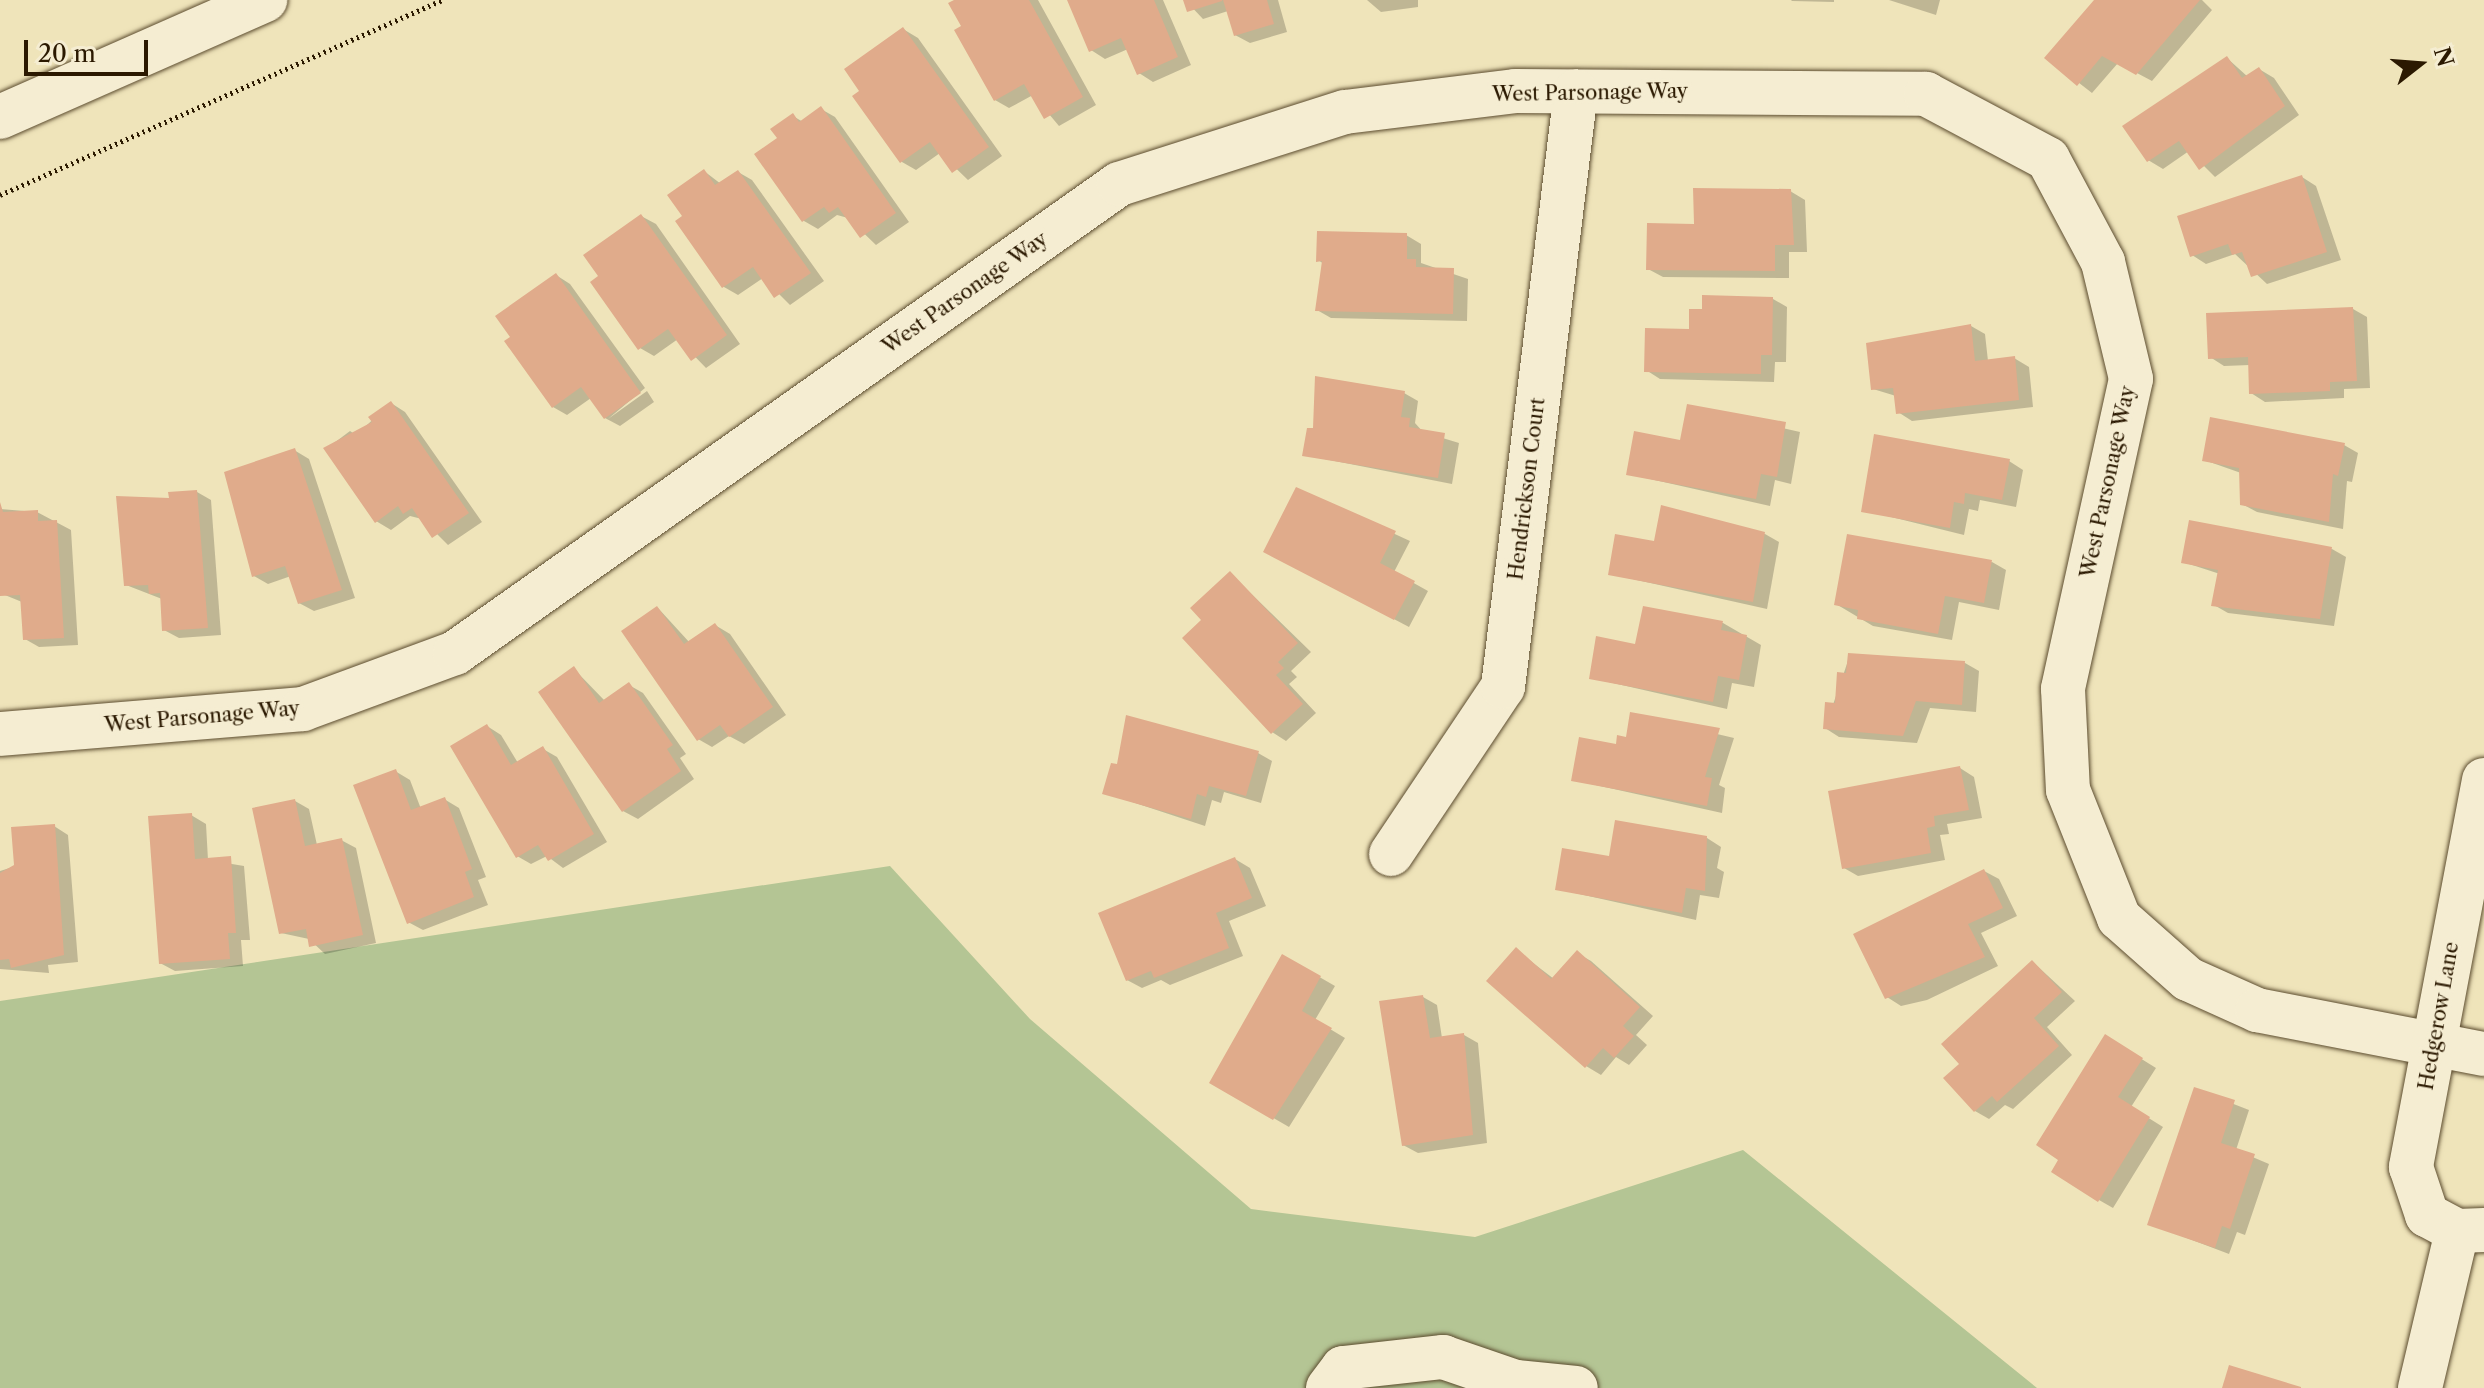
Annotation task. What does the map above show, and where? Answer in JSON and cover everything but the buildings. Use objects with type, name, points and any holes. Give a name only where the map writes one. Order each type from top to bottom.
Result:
[{"type":"street","points":[[0,117],[265,0]]},
{"type":"street","name":"West Parsonage Way","points":[[0,734],[303,709],[455,653],[1119,184],[1345,112],[1515,91],[1926,94],[2048,159],[2103,262],[2131,379],[2063,689],[2068,790],[2094,867],[2119,918],[2188,979],[2257,1010],[2484,1054]]},
{"type":"street","name":"Hendrickson Court","points":[[1391,854],[1503,687],[1576,91]]},
{"type":"street","name":"Hedgerow Lane","points":[[2420,1388],[2471,1230],[2427,1215],[2411,1184],[2433,1045],[2484,780]]},
{"type":"street","points":[[1328,1388],[1343,1368],[1443,1357],[1516,1382],[1576,1388]]},
{"type":"path","points":[[0,195],[442,0]]},
{"type":"green space","points":[[890,866],[1030,1019],[1251,1209],[1475,1237],[1743,1150],[2037,1388],[0,1388],[0,1001]]}]
